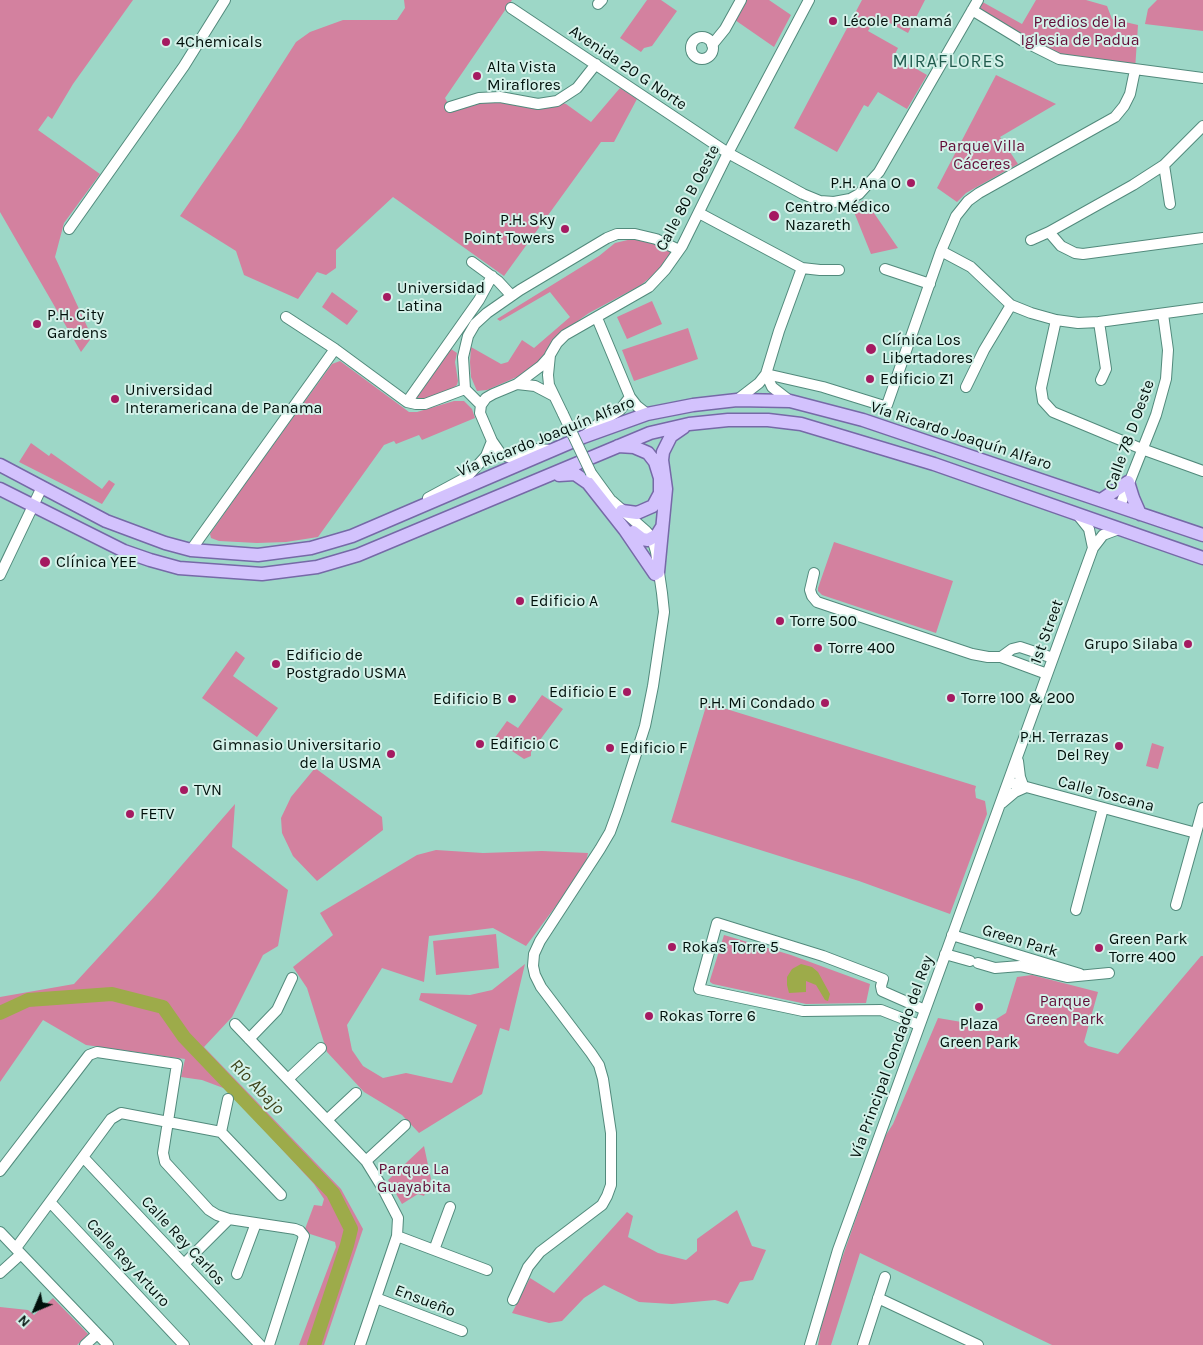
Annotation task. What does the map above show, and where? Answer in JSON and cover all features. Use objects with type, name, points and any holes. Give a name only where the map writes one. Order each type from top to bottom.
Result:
[{"type":"main road","name":"Vía Ricardo Joaquín Alfaro","points":[[0,465],[113,524],[165,543],[191,550],[258,555],[311,548],[352,536],[583,437],[647,414],[693,405],[737,400],[790,401],[863,420],[1203,535]]},
{"type":"main road","points":[[0,489],[124,551],[150,560],[179,568],[262,574],[317,567],[358,555],[650,433],[689,424],[728,420],[760,420],[801,424],[934,464],[1203,558]]},
{"type":"main road","points":[[657,573],[666,489],[662,460],[663,452],[671,436],[689,424]]},
{"type":"main road","points":[[618,446],[634,447],[648,453],[657,467],[660,484],[659,498],[649,509],[637,513],[622,511]]},
{"type":"main road","points":[[538,481],[568,473],[585,479],[657,573]]},
{"type":"main road","points":[[1101,500],[1128,482],[1140,514]]},
{"type":"main road","points":[[633,532],[642,539],[652,538],[657,535],[662,526]]},
{"type":"street","points":[[69,229],[184,66],[225,0]]},
{"type":"street","points":[[712,44],[725,30],[741,0]]},
{"type":"street","name":"Calle 80 B Oeste","points":[[481,405],[486,398],[518,384],[541,366],[557,343],[566,335],[649,287],[666,270],[699,213],[728,153],[809,0]]},
{"type":"street","name":"Avenida 20 G Norte","points":[[511,8],[728,153],[803,194],[820,201],[834,202],[850,199],[859,194],[879,172],[978,0]]},
{"type":"street","points":[[972,10],[1023,41],[1059,59],[1203,78]]},
{"type":"street","points":[[450,107],[479,98],[500,97],[538,104],[557,101],[577,88],[596,64]]},
{"type":"street","points":[[766,374],[884,406],[887,405],[941,251],[956,216],[968,201],[979,194],[1115,117],[1124,106],[1130,94],[1135,70]]},
{"type":"street","points":[[1031,240],[1050,232],[1133,185],[1164,165],[1203,126]]},
{"type":"street","points":[[1164,165],[1170,204]]},
{"type":"street","points":[[699,213],[802,268],[839,270]]},
{"type":"street","points":[[1050,232],[1061,246],[1075,253],[1083,254],[1203,238]]},
{"type":"street","points":[[554,450],[535,449],[511,458],[501,454],[492,441],[480,413],[481,405],[465,389],[462,358],[464,346],[475,324],[487,312],[511,295],[598,242],[617,234],[635,234],[656,239],[679,250]]},
{"type":"street","points":[[941,251],[971,267],[1011,305],[1056,320],[1078,323],[1099,322],[1203,308]]},
{"type":"street","points":[[472,262],[492,276],[511,295]]},
{"type":"street","points":[[737,400],[766,374],[779,331],[802,268]]},
{"type":"street","points":[[886,268],[930,284]]},
{"type":"street","points":[[407,402],[482,295],[492,276]]},
{"type":"street","points":[[966,387],[984,350],[1011,305]]},
{"type":"street","name":"Calle 78 D Oeste","points":[[1120,506],[1156,415],[1166,379],[1168,350],[1163,314]]},
{"type":"street","points":[[286,317],[335,349],[407,402],[425,404],[465,389]]},
{"type":"street","points":[[466,317],[475,324]]},
{"type":"street","points":[[598,318],[630,397],[636,406],[647,414]]},
{"type":"street","points":[[1056,320],[1041,388],[1043,401],[1053,412],[1203,472]]},
{"type":"street","points":[[1099,322],[1106,369],[1101,380]]},
{"type":"street","points":[[191,550],[335,349]]},
{"type":"street","points":[[550,355],[548,375],[554,396],[591,473],[633,532],[657,573]]},
{"type":"street","points":[[766,374],[772,388],[790,401]]},
{"type":"street","points":[[518,384],[535,386],[554,396]]},
{"type":"street","points":[[583,437],[599,423],[620,410],[630,397]]},
{"type":"street","points":[[415,509],[429,497],[467,477],[482,462],[492,441]]},
{"type":"street","points":[[0,575],[42,487]]},
{"type":"street","points":[[514,1300],[528,1267],[540,1252],[602,1205],[611,1185],[611,1134],[603,1079],[599,1066],[541,987],[535,976],[533,966],[534,954],[540,941],[610,832],[644,726],[654,686],[664,612],[652,538],[612,501]]},
{"type":"street","points":[[1077,514],[1089,529],[1093,548]]},
{"type":"street","name":"1st Street","points":[[1008,782],[1093,548],[1103,535],[1118,529]]},
{"type":"street","points":[[814,573],[810,590],[817,602],[972,654],[1001,657],[1047,674]]},
{"type":"street","points":[[1001,657],[1012,649],[1020,647],[1053,658]]},
{"type":"street","points":[[1000,806],[1015,792],[1024,788],[1020,777],[1018,755]]},
{"type":"street","name":"Calle Toscana","points":[[1008,782],[1024,788],[1196,833]]},
{"type":"street","name":"Vía Principal Condado del Rey","points":[[810,1345],[838,1250],[1008,782]]},
{"type":"street","points":[[1076,910],[1103,808]]},
{"type":"street","points":[[1176,905],[1203,808]]},
{"type":"street","points":[[920,1025],[881,1010],[803,1011],[699,989],[717,923],[823,956],[883,979],[882,991],[925,1010]]},
{"type":"street","name":"Green Park","points":[[952,936],[1080,974]]},
{"type":"street","points":[[995,968],[1000,951]]},
{"type":"street","name":"Green Park","points":[[945,954],[995,968],[1020,966],[1067,977],[1080,974],[1109,973]]},
{"type":"street","points":[[249,1039],[277,1010],[292,978]]},
{"type":"street","points":[[881,1010],[887,994]]},
{"type":"street","points":[[236,1024],[366,1161],[398,1218],[398,1236],[360,1345]]},
{"type":"street","points":[[288,1079],[321,1048]]},
{"type":"street","points":[[0,1171],[89,1055],[97,1052],[177,1064],[167,1122],[163,1154],[164,1162],[209,1210],[217,1215],[229,1219],[295,1229],[303,1233],[304,1240],[268,1345]]},
{"type":"street","points":[[327,1120],[356,1093]]},
{"type":"street","points":[[221,1132],[228,1099]]},
{"type":"street","points":[[0,1273],[18,1251],[50,1202],[111,1120],[122,1113],[221,1132],[281,1195]]},
{"type":"street","points":[[366,1161],[405,1125]]},
{"type":"street","name":"Calle Rey Carlos","points":[[83,1158],[260,1345]]},
{"type":"street","name":"Calle Rey Arturo","points":[[50,1202],[184,1345]]},
{"type":"street","points":[[434,1250],[450,1208]]},
{"type":"street","points":[[184,1264],[229,1219]]},
{"type":"street","points":[[238,1274],[256,1223]]},
{"type":"street","points":[[0,1232],[108,1345]]},
{"type":"street","points":[[398,1236],[487,1270]]},
{"type":"street","points":[[864,1345],[885,1277]]},
{"type":"street","name":"Ensueño","points":[[376,1298],[462,1331]]},
{"type":"street","points":[[878,1298],[975,1344]]},
{"type":"street","points":[[85,1345],[97,1334]]},
{"type":"green space","points":[[0,0],[133,0],[73,84],[52,119],[48,116],[38,130],[100,174],[64,223],[55,257],[92,337],[81,352],[0,212]]},
{"type":"green space","points":[[404,0],[512,0],[445,98],[450,107],[479,98],[557,101],[566,104],[591,122],[620,88],[637,99],[614,142],[601,142],[504,276],[393,197],[336,250],[336,268],[326,275],[317,272],[298,299],[244,275],[236,251],[180,216],[241,128],[296,42],[310,32],[343,20],[397,20],[405,8]]},
{"type":"green space","points":[[647,0],[661,0],[677,11],[652,46],[644,48],[641,52],[620,38]]},
{"type":"green space","points":[[746,0],[769,0],[791,15],[774,47],[735,20]]},
{"type":"green space","points":[[862,0],[925,0],[908,33],[877,16],[868,31],[898,48],[894,56],[927,75],[907,109],[878,92],[868,107],[864,105],[837,152],[794,128]]},
{"type":"green space","name":"Predios de la Iglesia de Padua","points":[[979,0],[1022,24],[1036,0],[1086,0],[1107,6],[1112,19],[1138,25],[1135,70],[1059,59],[972,10]]},
{"type":"green space","points":[[1157,0],[1203,0],[1203,31],[1145,24],[1148,9]]},
{"type":"green space","name":"Parque Villa Cáceres","points":[[996,75],[1056,104],[1000,137],[1018,164],[966,193],[957,202],[937,188]]},
{"type":"green space","points":[[865,200],[898,248],[871,254],[852,207]]},
{"type":"green space","points":[[632,239],[650,240],[674,249],[658,271],[641,285],[589,313],[569,327],[553,341],[543,358],[526,373],[487,390],[477,391],[471,377],[471,347],[501,364],[508,362],[522,340],[534,348],[570,317],[550,292],[500,321],[497,319],[599,256],[615,243]]},
{"type":"green space","points":[[332,292],[358,311],[347,325],[322,307]]},
{"type":"green space","points":[[652,301],[662,324],[627,339],[617,317]]},
{"type":"green space","points":[[688,328],[698,359],[634,381],[622,350]]},
{"type":"green space","points":[[451,349],[457,353],[455,362],[457,385],[421,401],[416,396]]},
{"type":"green space","points":[[340,361],[409,412],[417,412],[454,401],[464,401],[472,409],[475,418],[422,440],[419,435],[396,444],[394,441],[384,445],[318,537],[286,542],[257,543],[219,541],[211,538],[210,534],[332,364]]},
{"type":"green space","points":[[31,443],[49,456],[51,453],[102,489],[109,480],[115,484],[102,504],[19,462]]},
{"type":"green space","points":[[834,542],[953,581],[936,633],[822,595],[818,588]]},
{"type":"green space","points":[[236,651],[245,658],[233,676],[278,708],[257,737],[202,698]]},
{"type":"green space","points":[[542,695],[563,709],[531,752],[531,756],[524,759],[494,739],[507,721],[518,728]]},
{"type":"green space","points":[[707,703],[976,786],[976,798],[985,801],[987,814],[950,914],[859,881],[671,822]]},
{"type":"green space","points":[[1152,743],[1164,747],[1158,769],[1146,766]]},
{"type":"green space","points":[[315,768],[382,817],[383,830],[317,881],[293,856],[282,833],[281,818],[291,797]]},
{"type":"green space","points":[[235,804],[232,847],[288,890],[278,946],[263,955],[232,1017],[204,1047],[341,1189],[363,1229],[324,1345],[299,1345],[336,1247],[335,1242],[310,1234],[305,1229],[314,1205],[322,1206],[324,1199],[314,1184],[226,1089],[202,1080],[181,1077],[185,1059],[86,1045],[43,1020],[0,1082],[0,997],[74,984],[155,896]]},
{"type":"green space","points":[[436,850],[483,853],[542,851],[588,853],[585,867],[526,946],[493,928],[429,936],[424,982],[382,968],[347,1025],[352,1050],[363,1066],[383,1078],[406,1073],[452,1083],[477,1025],[419,1000],[421,993],[470,995],[492,990],[525,964],[509,1031],[500,1028],[482,1094],[419,1133],[402,1115],[364,1092],[327,1052],[307,988],[293,967],[333,935],[320,913],[417,855]]},
{"type":"green space","points":[[496,934],[499,968],[436,975],[433,941]]},
{"type":"green space","points":[[724,935],[791,955],[870,984],[866,1003],[806,1004],[713,984],[710,980]]},
{"type":"green space","name":"Parque Green Park","points":[[1201,956],[1203,956],[1203,1345],[1052,1345],[860,1253],[831,1345],[818,1345],[824,1310],[884,1138],[893,1124],[938,1018],[985,1026],[1006,1013],[1017,977],[1032,975],[1098,992],[1084,1042],[1088,1046],[1118,1054]]},
{"type":"green space","name":"Parque La Guayabita","points":[[424,1146],[431,1179],[424,1196],[418,1194],[402,1204],[388,1180]]},
{"type":"green space","points":[[737,1210],[752,1246],[766,1250],[753,1280],[740,1282],[728,1304],[715,1300],[672,1304],[639,1302],[604,1285],[584,1298],[562,1321],[549,1323],[512,1313],[530,1278],[554,1293],[627,1212],[633,1216],[628,1237],[658,1253],[686,1260],[697,1251],[697,1239]]},
{"type":"green space","points":[[53,1298],[88,1334],[77,1345],[0,1345],[0,1307],[28,1310],[34,1315]]},
{"type":"shaded area","points":[[801,964],[812,967],[818,972],[830,994],[828,1001],[825,1000],[816,985],[806,981],[806,992],[789,993],[787,977],[792,969]]},
{"type":"waterway","name":"Río Abajo","points":[[0,1013],[28,1000],[112,994],[163,1007],[184,1037],[333,1193],[351,1229],[314,1345]]},
{"type":"place","name":"Lécole Panamá","points":[[833,21]]},
{"type":"place","name":"4Chemicals","points":[[166,42]]},
{"type":"place","name":"Alta Vista Miraflores","points":[[477,76]]},
{"type":"place","name":"P.H. Ana O","points":[[911,183]]},
{"type":"place","name":"Centro Médico Nazareth","points":[[774,216]]},
{"type":"place","name":"P.H. Sky Point Towers","points":[[565,229]]},
{"type":"place","name":"Universidad Latina","points":[[387,297]]},
{"type":"place","name":"P.H. City Gardens","points":[[37,324]]},
{"type":"place","name":"Clínica Los Libertadores","points":[[871,349]]},
{"type":"place","name":"Edificio Z1","points":[[870,379]]},
{"type":"place","name":"Universidad Interamericana de Panama","points":[[115,399]]},
{"type":"place","name":"Clínica YEE","points":[[45,562]]},
{"type":"place","name":"Edificio A","points":[[520,601]]},
{"type":"place","name":"Torre 500","points":[[780,621]]},
{"type":"place","name":"Grupo Silaba","points":[[1188,644]]},
{"type":"place","name":"Torre 400","points":[[818,648]]},
{"type":"place","name":"Edificio de Postgrado USMA","points":[[276,664]]},
{"type":"place","name":"Edificio E","points":[[627,692]]},
{"type":"place","name":"Torre 100 & 200","points":[[951,698]]},
{"type":"place","name":"Edificio B","points":[[512,699]]},
{"type":"place","name":"P.H. Mi Condado","points":[[825,703]]},
{"type":"place","name":"Edificio C","points":[[480,744]]},
{"type":"place","name":"P.H. Terrazas Del Rey","points":[[1119,746]]},
{"type":"place","name":"Edificio F","points":[[610,748]]},
{"type":"place","name":"Gimnasio Universitario de la USMA","points":[[391,754]]},
{"type":"place","name":"TVN","points":[[184,790]]},
{"type":"place","name":"FETV","points":[[130,814]]},
{"type":"place","name":"Rokas Torre 5","points":[[672,947]]},
{"type":"place","name":"Green Park Torre 400","points":[[1099,948]]},
{"type":"place","name":"Plaza Green Park","points":[[979,1007]]},
{"type":"place","name":"Rokas Torre 6","points":[[649,1016]]},
{"type":"district","name":"MIRAFLORES","points":[[949,62]]}]
